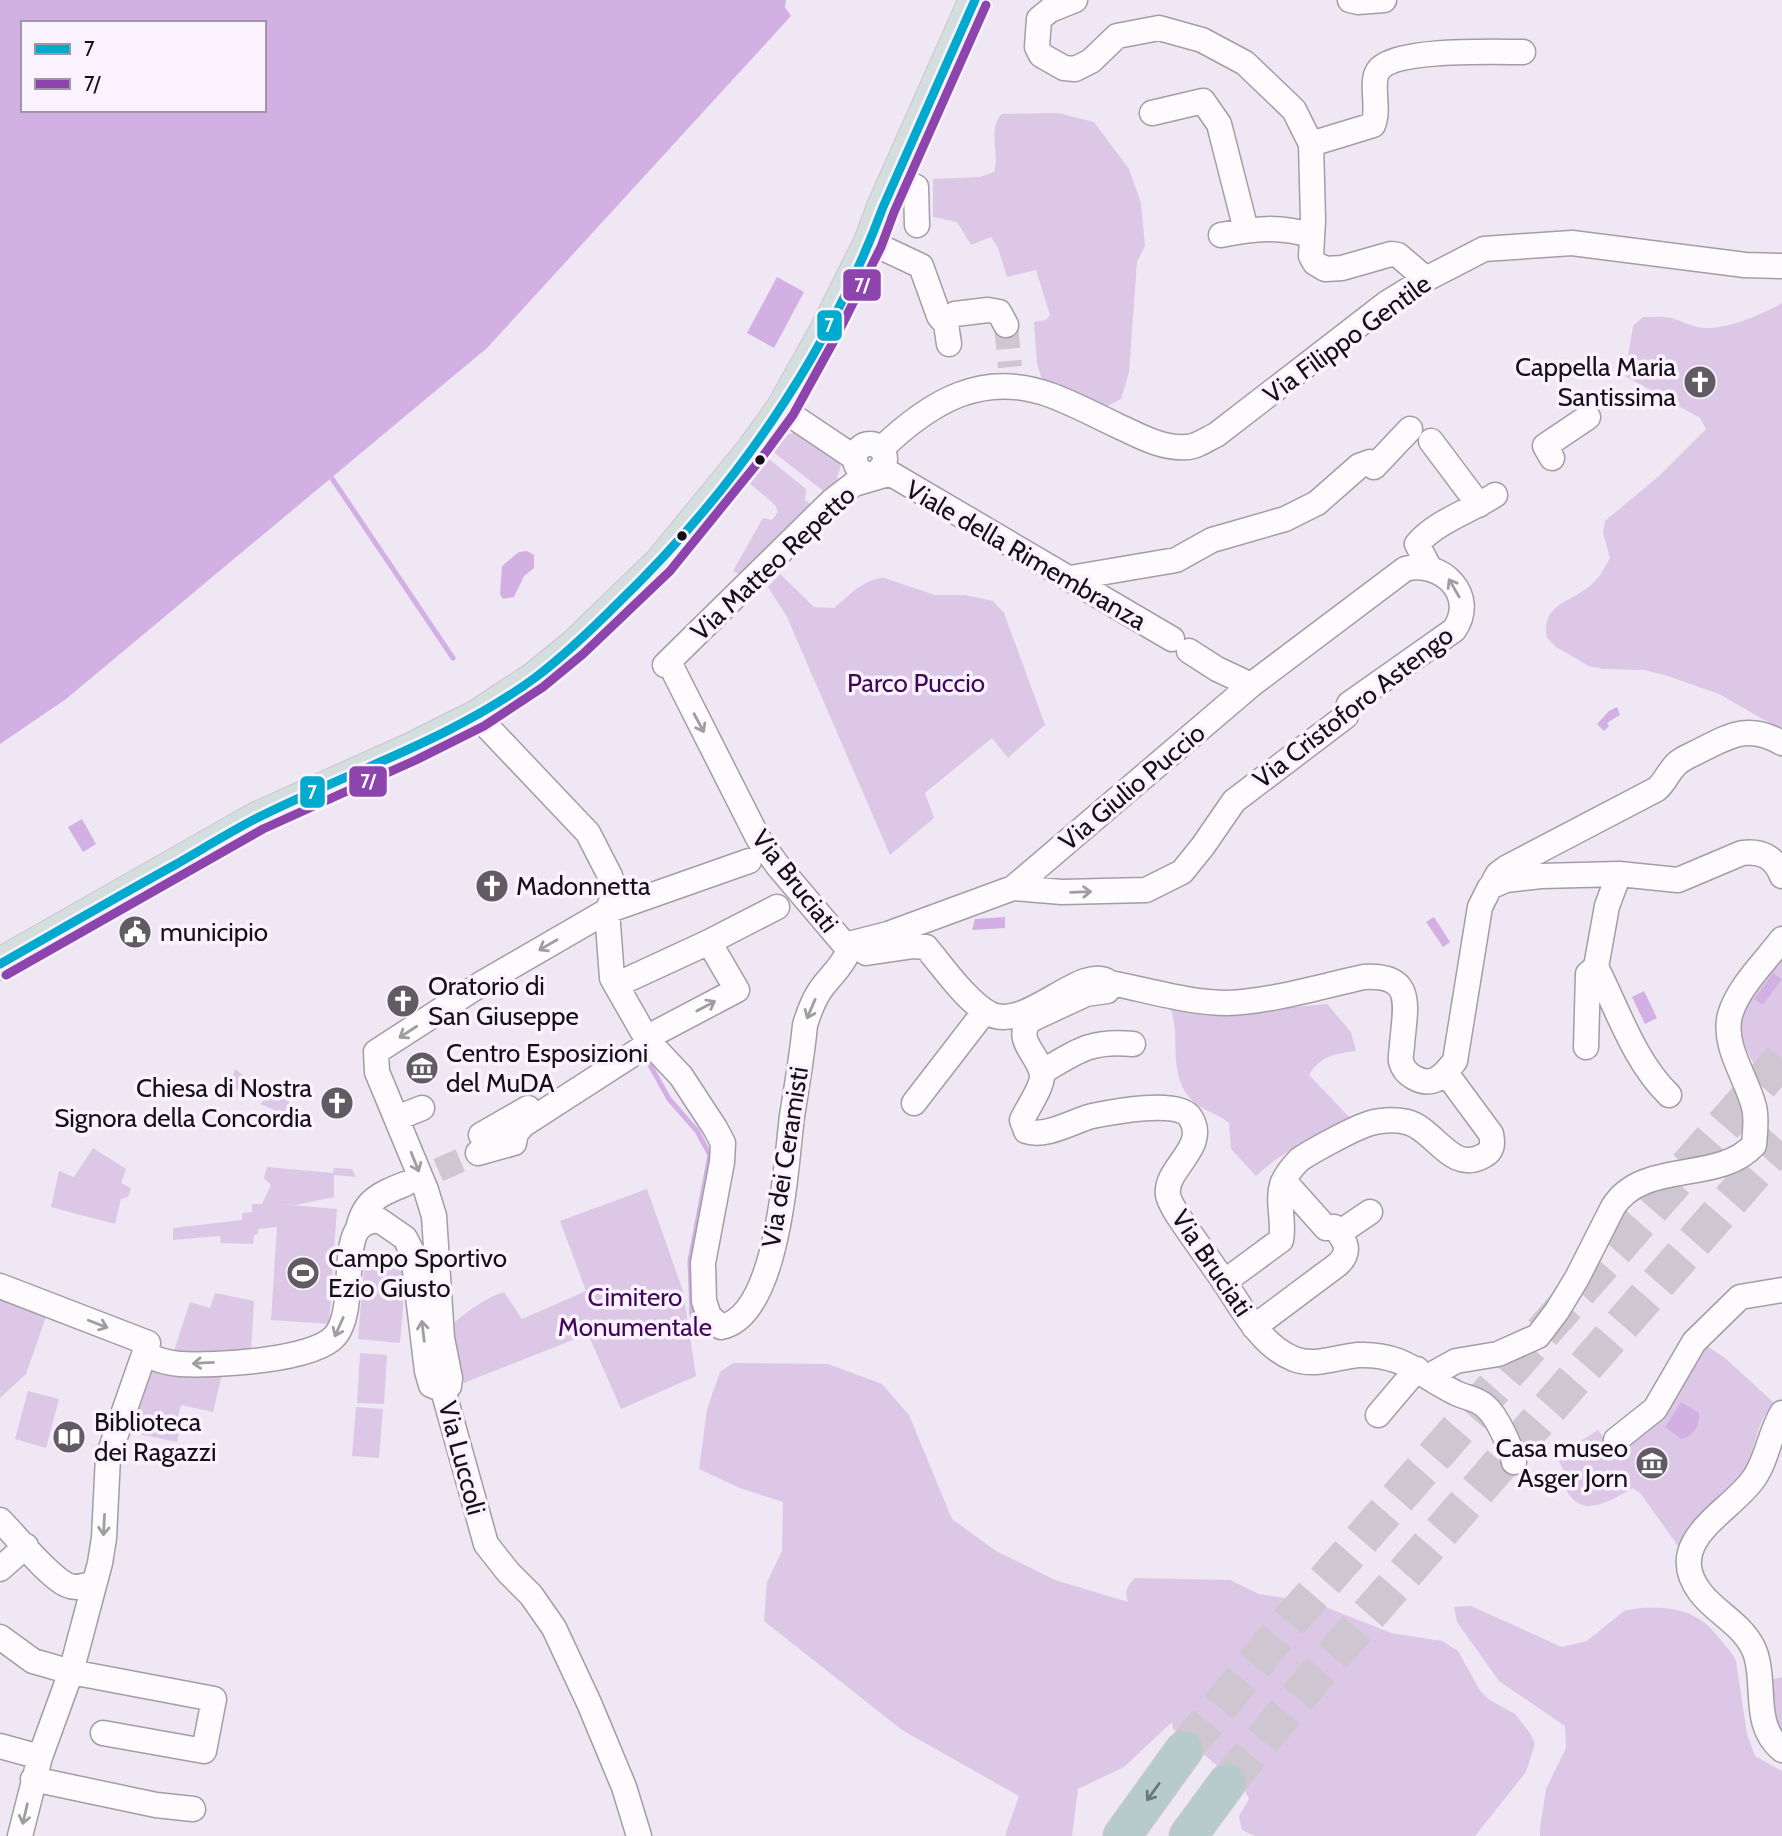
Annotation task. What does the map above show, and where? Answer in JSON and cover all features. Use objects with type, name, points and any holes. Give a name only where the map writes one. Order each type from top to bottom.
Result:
[{"type":"highway","points":[[1122,1836],[1184,1750]]},
{"type":"highway","points":[[1188,1836],[1227,1783]]},
{"type":"main road","points":[[0,964],[257,818],[411,749],[477,716],[536,677],[612,611],[661,562],[751,452],[782,409],[825,332],[870,242],[895,177],[975,0]]},
{"type":"street","points":[[1075,0],[1050,10],[1039,19],[1037,47],[1047,59],[1064,68],[1075,69],[1091,61],[1117,36],[1159,28],[1202,40],[1245,63],[1294,110],[1311,144],[1311,256],[1319,267],[1342,268],[1391,254],[1398,255],[1426,279]]},
{"type":"street","points":[[1350,0],[1384,0]]},
{"type":"street","points":[[1311,144],[1373,125],[1377,116],[1378,70],[1390,61],[1437,53],[1523,52]]},
{"type":"street","points":[[1152,113],[1203,101],[1219,124],[1246,230]]},
{"type":"street","points":[[895,177],[916,187],[917,225]]},
{"type":"street","points":[[1220,235],[1277,227],[1312,236]]},
{"type":"street","points":[[870,242],[921,266],[939,316],[946,324],[949,344]]},
{"type":"street","name":"Via Filippo Gentile","points":[[883,464],[917,416],[955,395],[1011,377],[1159,444],[1188,447],[1216,435],[1387,303],[1484,249],[1572,243],[1745,265],[1782,266]]},
{"type":"street","points":[[955,314],[988,310],[999,312],[1006,325]]},
{"type":"street","points":[[782,409],[855,458],[858,450],[865,445],[874,445],[883,464]]},
{"type":"street","points":[[1552,458],[1545,446],[1588,417]]},
{"type":"street","points":[[1070,578],[1176,560],[1212,540],[1285,519],[1317,503],[1359,466],[1370,462],[1374,467],[1421,435],[1487,500],[1434,529],[1417,544],[1429,567],[1405,569],[1251,685]]},
{"type":"street","name":"Viale della Rimembranza","points":[[883,464],[1217,669],[1251,685]]},
{"type":"street","name":"Via Matteo Repetto","points":[[667,663],[832,501],[883,464]]},
{"type":"street","name":"Via Cristoforo Astengo","points":[[846,948],[1013,888],[1062,892],[1146,890],[1182,872],[1234,801],[1346,716],[1349,704],[1454,631],[1460,622],[1462,611],[1457,589],[1441,572],[1429,567]]},
{"type":"street","name":"Via Bruciati","points":[[667,663],[758,838],[846,948],[868,953],[914,946],[926,947],[974,1003],[985,1011]]},
{"type":"street","name":"Via Giulio Puccio","points":[[1013,888],[1251,685]]},
{"type":"street","name":"Via dei Ceramisti","points":[[477,716],[588,833],[610,876],[615,893],[607,911],[610,969],[615,985],[647,1039],[681,1076],[723,1143],[703,1273],[704,1301],[709,1316],[721,1327],[728,1326],[741,1316],[757,1293],[776,1244],[805,1025],[820,989],[844,962],[846,948]]},
{"type":"street","points":[[914,1103],[985,1011],[993,1016],[1003,1017],[1022,1014],[1084,982],[1101,979],[1203,1002],[1228,1003],[1364,977],[1383,976],[1402,989],[1406,1000],[1401,1062],[1409,1076],[1423,1082],[1434,1081],[1446,1073],[1455,1061],[1480,907],[1498,874],[1657,789],[1673,766],[1727,737],[1752,732],[1770,736],[1782,743]]},
{"type":"street","points":[[1490,887],[1506,880],[1619,874],[1678,880],[1742,853],[1752,852],[1774,860],[1782,876]]},
{"type":"street","points":[[607,911],[749,861]]},
{"type":"street","points":[[1619,874],[1607,906],[1596,967],[1624,1027],[1658,1085],[1669,1096]]},
{"type":"street","points":[[615,985],[777,907]]},
{"type":"street","name":"Via Luccoli","points":[[607,911],[481,984],[376,1052],[377,1072],[434,1216],[442,1338],[450,1378],[449,1386],[443,1390],[486,1544],[531,1595],[554,1628],[624,1787],[639,1836]]},
{"type":"street","points":[[1378,1415],[1423,1372],[1456,1361],[1498,1354],[1538,1336],[1557,1311],[1620,1196],[1628,1189],[1669,1175],[1717,1165],[1746,1153],[1754,1145],[1755,1108],[1730,1039],[1728,1025],[1742,990],[1782,939]]},
{"type":"street","points":[[480,1144],[647,1039],[737,990],[709,942]]},
{"type":"street","points":[[1586,1047],[1588,974],[1596,967]]},
{"type":"street","points":[[1111,983],[1107,991],[1086,994],[1030,1020],[1024,1036],[1026,1044],[1042,1072],[1077,1051],[1107,1042],[1133,1044]]},
{"type":"street","name":"Via Bruciati","points":[[1042,1072],[1042,1080],[1022,1120],[1026,1131],[1032,1133],[1092,1116],[1163,1107],[1182,1109],[1191,1118],[1195,1130],[1192,1146],[1186,1159],[1170,1178],[1168,1195],[1177,1214],[1254,1326],[1275,1347],[1294,1359],[1310,1362],[1358,1355],[1389,1357],[1423,1372],[1456,1393],[1475,1398],[1488,1408],[1511,1449],[1514,1462]]},
{"type":"street","points":[[1224,1282],[1281,1240],[1281,1191],[1284,1181],[1299,1160],[1365,1124],[1405,1121],[1423,1128],[1453,1158],[1464,1161],[1481,1158],[1490,1152],[1493,1144],[1491,1134],[1446,1073]]},
{"type":"street","points":[[397,1118],[422,1108]]},
{"type":"street","points":[[1254,1326],[1345,1258],[1347,1248],[1344,1238],[1334,1227],[1326,1228],[1284,1181]]},
{"type":"street","points":[[0,1286],[179,1364],[291,1357],[316,1350],[335,1337],[342,1325],[347,1300],[353,1239],[366,1206],[385,1192],[405,1184]]},
{"type":"street","points":[[1339,1233],[1370,1212]]},
{"type":"street","points":[[358,1229],[367,1222],[379,1220],[405,1238],[413,1254],[428,1379],[431,1385],[443,1390]]},
{"type":"street","points":[[1616,1440],[1655,1409],[1694,1342],[1740,1297],[1782,1290]]},
{"type":"street","points":[[20,1836],[37,1768],[71,1672],[94,1583],[104,1538],[108,1457],[146,1349]]},
{"type":"street","points":[[1782,1413],[1753,1480],[1705,1526],[1692,1544],[1689,1563],[1693,1581],[1701,1595],[1734,1623],[1756,1654],[1761,1714],[1765,1728],[1782,1750]]},
{"type":"street","points":[[0,1520],[52,1574],[68,1586],[80,1587],[94,1583]]},
{"type":"street","points":[[0,1569],[26,1546]]},
{"type":"street","points":[[0,1637],[33,1661],[71,1672],[214,1699],[204,1751],[103,1732]]},
{"type":"street","points":[[0,1746],[37,1768],[156,1805],[193,1809]]},
{"type":"green space","points":[[1058,113],[1094,122],[1129,169],[1141,203],[1145,246],[1137,262],[1129,372],[1121,399],[1102,409],[1043,384],[1037,363],[1034,322],[1046,320],[1050,315],[1036,270],[1007,277],[998,248],[991,237],[971,245],[957,222],[933,217],[933,179],[980,177],[994,172],[995,126],[1002,114]]},
{"type":"green space","points":[[1782,303],[1782,730],[1719,694],[1668,676],[1644,670],[1589,666],[1556,647],[1547,638],[1546,626],[1554,610],[1594,582],[1610,558],[1603,533],[1605,521],[1659,476],[1706,429],[1700,418],[1625,376],[1633,326],[1643,317],[1657,317],[1671,318],[1697,327],[1718,327],[1752,317]]},
{"type":"green space","points":[[797,432],[837,460],[841,466],[837,476],[840,489],[831,497],[772,451],[782,438]]},
{"type":"green space","points":[[769,459],[806,489],[805,500],[817,509],[745,578],[733,571],[763,518],[772,520],[778,512],[775,505],[747,481],[761,463]]},
{"type":"green space","name":"Parco Puccio","points":[[780,574],[814,607],[834,608],[863,585],[884,578],[935,595],[965,595],[993,601],[1004,613],[1045,725],[1008,758],[992,738],[925,793],[934,818],[890,855],[787,617],[768,587]]},
{"type":"green space","points":[[1782,951],[1782,1079],[1768,1091],[1745,1046],[1741,1022],[1748,1001]]},
{"type":"green space","points":[[1170,1003],[1293,1007],[1327,1004],[1351,1032],[1356,1051],[1324,1059],[1309,1075],[1352,1120],[1301,1144],[1256,1176],[1231,1149],[1229,1123],[1197,1105],[1182,1085],[1177,1068]]},
{"type":"green space","points":[[235,1069],[255,1084],[245,1095],[230,1085]]},
{"type":"green space","points":[[282,1084],[292,1110],[289,1123],[279,1112],[260,1104]]},
{"type":"green space","points":[[93,1148],[126,1169],[121,1183],[131,1188],[128,1197],[121,1199],[115,1224],[51,1207],[59,1171],[74,1177]]},
{"type":"green space","name":"Campo Sportivo Ezio Giusto","points":[[267,1167],[333,1173],[334,1168],[352,1169],[356,1177],[334,1175],[334,1197],[296,1205],[279,1204],[337,1209],[329,1324],[271,1320],[277,1227],[258,1229],[253,1244],[220,1243],[219,1236],[173,1240],[173,1228],[242,1220],[242,1213],[252,1212],[252,1204],[262,1204],[271,1185],[264,1178]]},
{"type":"green space","name":"Cimitero Monumentale","points":[[647,1189],[683,1291],[696,1376],[621,1409],[588,1334],[461,1384],[447,1328],[481,1303],[504,1292],[522,1319],[586,1291],[560,1221]]},
{"type":"green space","points":[[365,1256],[407,1259],[400,1343],[358,1339]]},
{"type":"green space","points":[[215,1293],[254,1301],[251,1352],[173,1354],[190,1302],[210,1308]]},
{"type":"green space","points":[[0,1297],[47,1314],[26,1374],[0,1398]]},
{"type":"green space","points":[[1701,1342],[1725,1358],[1774,1403],[1761,1422],[1748,1463],[1738,1482],[1725,1496],[1697,1517],[1678,1546],[1641,1494],[1633,1488],[1604,1503],[1586,1506],[1578,1503],[1564,1486],[1566,1475],[1559,1461],[1568,1455],[1565,1451],[1598,1430],[1612,1449]]},
{"type":"green space","points":[[360,1353],[387,1355],[384,1404],[357,1403]]},
{"type":"green space","points":[[733,1363],[828,1364],[882,1384],[909,1415],[952,1519],[996,1551],[1055,1580],[1128,1602],[1127,1589],[1135,1578],[1230,1580],[1259,1594],[1313,1602],[1391,1633],[1442,1641],[1458,1651],[1479,1689],[1488,1699],[1515,1714],[1530,1733],[1535,1744],[1526,1772],[1475,1836],[1255,1836],[1242,1830],[1239,1816],[1249,1799],[1243,1787],[1173,1729],[1172,1722],[1124,1767],[1078,1789],[1072,1836],[1005,1836],[1019,1796],[902,1730],[764,1621],[767,1582],[782,1551],[783,1502],[740,1488],[699,1469],[707,1409],[720,1372]]},
{"type":"green space","points":[[223,1370],[213,1412],[181,1405],[177,1421],[181,1422],[177,1442],[129,1432],[152,1372]]},
{"type":"green space","points":[[28,1391],[59,1399],[46,1448],[15,1439]]},
{"type":"green space","points":[[356,1407],[383,1409],[379,1458],[352,1456]]},
{"type":"green space","points":[[1471,1606],[1562,1647],[1587,1641],[1624,1611],[1633,1609],[1673,1609],[1704,1622],[1736,1661],[1747,1734],[1755,1756],[1782,1771],[1782,1836],[1540,1836],[1546,1789],[1566,1748],[1565,1726],[1499,1681],[1457,1622],[1454,1607]]},
{"type":"green space","points":[[1782,1677],[1782,1734],[1769,1703],[1769,1681]]},
{"type":"shaded area","points":[[0,0],[786,0],[785,7],[791,16],[487,348],[66,699],[0,744]]},
{"type":"shaded area","points":[[777,277],[804,292],[774,348],[747,333]]},
{"type":"shaded area","points":[[527,551],[534,555],[534,568],[524,576],[514,597],[503,599],[500,594],[502,566],[519,552]]},
{"type":"shaded area","points":[[1617,707],[1620,715],[1607,723],[1609,726],[1604,731],[1597,724],[1609,711]]},
{"type":"shaded area","points":[[82,819],[96,844],[83,852],[68,827]]},
{"type":"shaded area","points":[[1005,917],[1005,928],[972,930],[975,919]]},
{"type":"shaded area","points":[[1434,917],[1450,942],[1443,947],[1426,922]]},
{"type":"shaded area","points":[[1773,973],[1782,979],[1763,1005],[1754,999]]},
{"type":"shaded area","points":[[1644,991],[1657,1018],[1645,1024],[1632,997]]},
{"type":"shaded area","points":[[1681,1402],[1699,1413],[1699,1418],[1693,1433],[1681,1439],[1665,1427]]},
{"type":"waterway","points":[[331,477],[453,658]]},
{"type":"waterway","points":[[645,1056],[669,1099],[697,1131],[710,1155],[690,1261],[692,1315]]},
{"type":"tunnel","points":[[1006,325],[1010,367]]},
{"type":"tunnel","points":[[1184,1750],[1282,1630],[1782,1059]]},
{"type":"tunnel","points":[[1227,1783],[1316,1675],[1782,1141]]},
{"type":"tunnel","points":[[405,1184],[478,1153]]},
{"type":"transit line","name":"7","points":[[0,964],[257,818],[400,754],[470,719],[536,677],[607,614],[699,516],[737,469],[805,370],[860,263],[975,0]]},
{"type":"transit line","name":"7/","points":[[6,975],[263,829],[484,726],[543,687],[583,654],[670,571],[793,415],[881,247],[986,5]]},
{"type":"place","name":"Cappella Maria Santissima","points":[[1700,382]]},
{"type":"place","name":"Madonnetta","points":[[492,886]]},
{"type":"place","name":"municipio","points":[[135,932]]},
{"type":"place","name":"Oratorio di San Giuseppe","points":[[403,1001]]},
{"type":"place","name":"Centro Esposizioni del MuDA","points":[[422,1068]]},
{"type":"place","name":"Chiesa di Nostra Signora della Concordia","points":[[337,1103]]},
{"type":"place","name":"Campo Sportivo Ezio Giusto","points":[[303,1273]]},
{"type":"place","name":"Biblioteca dei Ragazzi","points":[[69,1437]]},
{"type":"place","name":"Casa museo Asger Jorn","points":[[1652,1463]]}]
